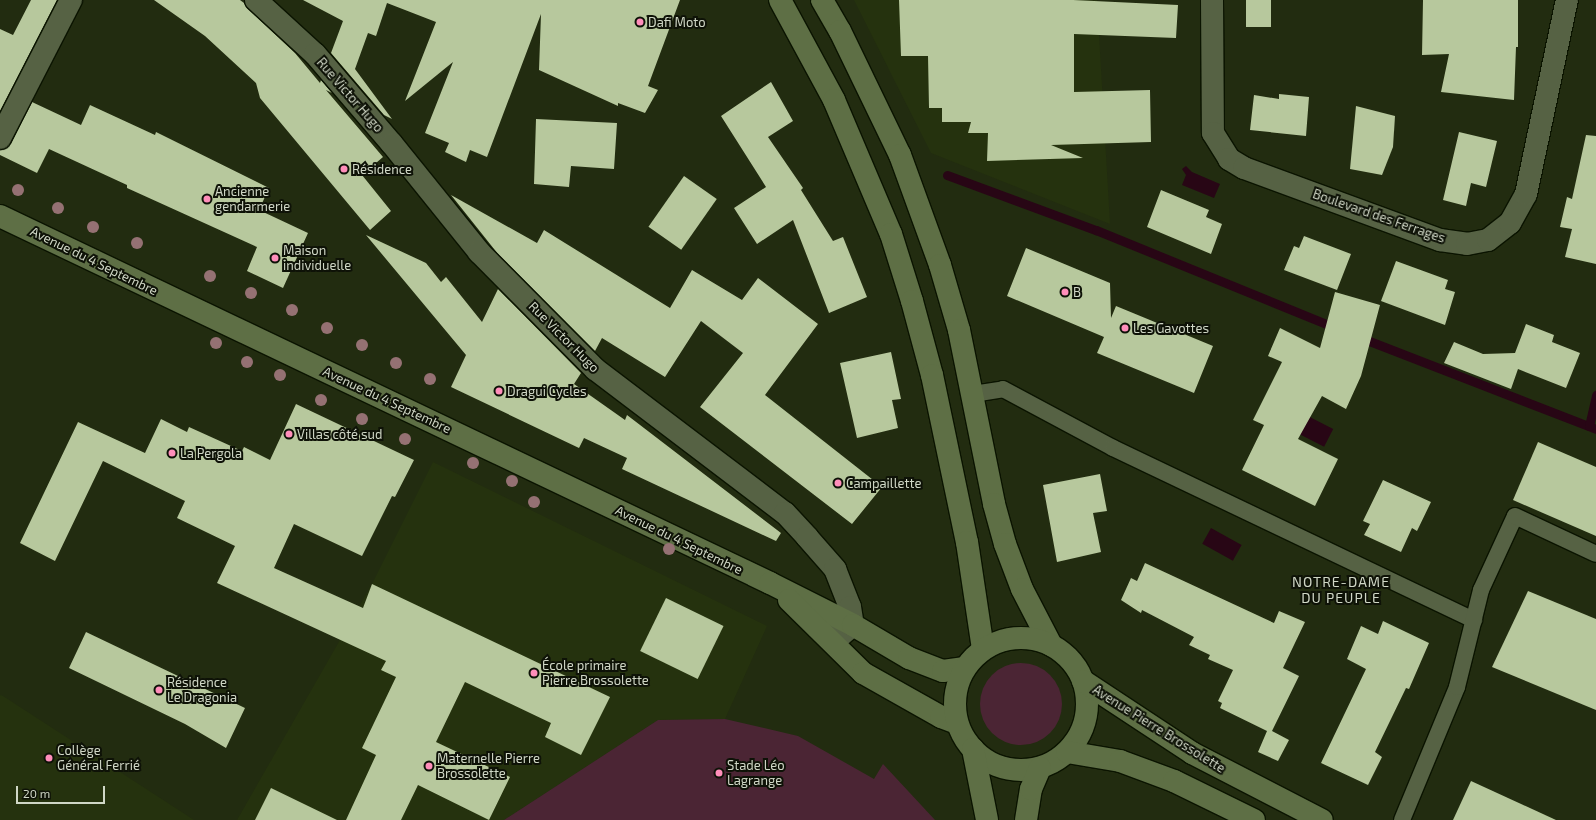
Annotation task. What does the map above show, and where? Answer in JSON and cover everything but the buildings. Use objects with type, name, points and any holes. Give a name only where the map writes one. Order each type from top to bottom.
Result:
[{"type":"main road","points":[[780,0],[834,100],[891,234],[912,301],[932,375],[967,542],[983,649]]},
{"type":"main road","points":[[822,0],[840,31],[900,155],[940,265],[959,330],[994,504],[1005,544],[1022,588],[1051,645]]},
{"type":"main road","name":"Avenue du 4 Septembre","points":[[0,216],[773,585],[853,625],[889,648],[926,666],[943,671],[965,668]]},
{"type":"main road","points":[[773,585],[863,673],[941,717],[957,723]]},
{"type":"main road","points":[[973,749],[1001,769],[1022,771],[1040,768],[1067,752],[1078,737],[1085,719],[1087,700],[1082,681],[1075,666],[1051,645],[1034,639],[1016,638],[999,641],[983,649],[965,668],[957,685],[955,698],[957,723],[973,749],[987,820]]},
{"type":"main road","name":"Avenue Pierre Brossolette","points":[[1082,681],[1192,753],[1322,820]]},
{"type":"main road","points":[[1067,752],[1120,760],[1174,782],[1254,820]]},
{"type":"main road","points":[[1026,820],[1032,789],[1040,768]]},
{"type":"street","points":[[0,138],[71,0]]},
{"type":"street","name":"Rue Victor Hugo","points":[[256,0],[315,54],[392,144],[478,252],[595,369],[785,513],[835,569],[850,607],[853,625]]},
{"type":"street","name":"Boulevard des Ferrages","points":[[1212,0],[1213,133],[1229,159],[1244,168],[1426,234],[1467,244],[1488,240],[1510,223],[1526,194],[1567,0]]},
{"type":"street","points":[[817,627],[841,635],[853,625]]},
{"type":"lane","points":[[973,394],[1003,389],[1113,448],[1474,620]]},
{"type":"lane","points":[[1402,820],[1457,687],[1481,590],[1515,516],[1596,554]]},
{"type":"shaded area","points":[[854,0],[1097,0],[1110,224],[931,153]]},
{"type":"shaded area","points":[[1186,166],[1192,172],[1220,184],[1214,198],[1182,185],[1186,175],[1182,169]]},
{"type":"shaded area","points":[[1294,409],[1333,429],[1324,447],[1285,427]]},
{"type":"shaded area","name":"École primaire Pierre Brossolette","points":[[433,462],[767,626],[725,719],[658,720],[504,820],[237,820],[372,584]]},
{"type":"shaded area","points":[[1211,528],[1242,545],[1233,561],[1202,544]]},
{"type":"shaded area","points":[[1013,663],[1029,663],[1044,670],[1055,681],[1062,696],[1062,712],[1059,720],[1050,733],[1037,742],[1029,745],[1013,745],[998,738],[987,727],[980,712],[980,696],[987,681],[998,670]]},
{"type":"shaded area","name":"Collège Général Ferrié","points":[[0,695],[3,696],[194,820],[0,820]]},
{"type":"shaded area","name":"Stade Léo Lagrange","points":[[725,719],[798,736],[874,779],[883,764],[935,820],[504,820],[658,720]]},
{"type":"waterway","points":[[947,175],[1096,230],[1336,328]]},
{"type":"waterway","points":[[1359,337],[1596,429]]},
{"type":"waterway","points":[[1589,426],[1596,395]]},
{"type":"place","name":"Dafi Moto","points":[[640,22]]},
{"type":"place","name":"Résidence","points":[[344,169]]},
{"type":"place","name":"Ancienne gendarmerie","points":[[207,199]]},
{"type":"place","name":"Maison individuelle","points":[[275,258]]},
{"type":"place","name":"B","points":[[1065,292]]},
{"type":"place","name":"Les Gavottes","points":[[1125,328]]},
{"type":"place","name":"Dragui Cycles","points":[[499,391]]},
{"type":"place","name":"Villas côté sud","points":[[289,434]]},
{"type":"place","name":"La Pergola","points":[[172,453]]},
{"type":"place","name":"Campaillette","points":[[838,483]]},
{"type":"place","name":"École primaire Pierre Brossolette","points":[[534,673]]},
{"type":"place","name":"Résidence Le Dragonia","points":[[159,690]]},
{"type":"place","name":"Collège Général Ferrié","points":[[49,758]]},
{"type":"place","name":"Maternelle Pierre Brossolette","points":[[429,766]]},
{"type":"place","name":"Stade Léo Lagrange","points":[[719,773]]},
{"type":"district","name":"NOTRE-DAME DU PEUPLE","points":[[1341,590]]}]
